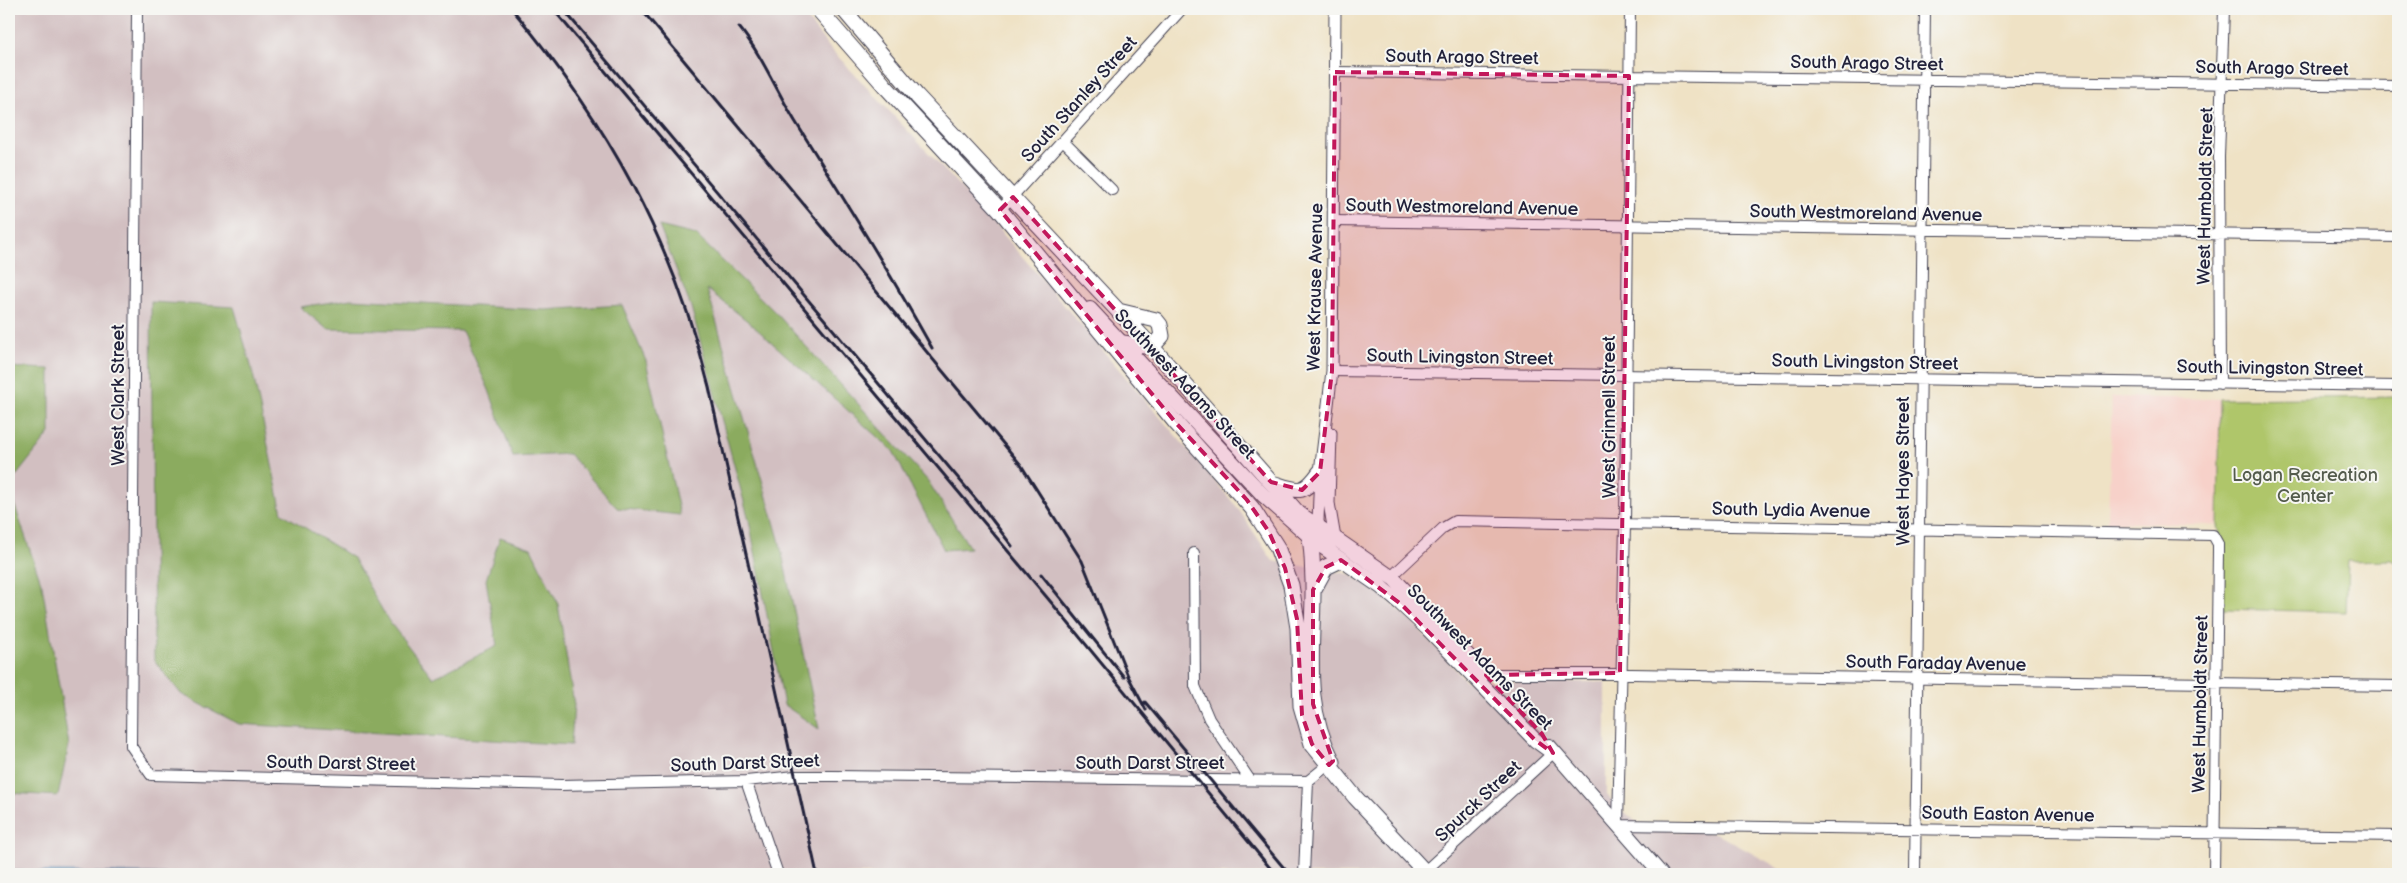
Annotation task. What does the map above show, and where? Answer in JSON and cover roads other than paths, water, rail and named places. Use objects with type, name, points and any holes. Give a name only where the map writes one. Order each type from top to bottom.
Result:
[{"type":"main road","name":"Southwest Adams Street","points":[[818,9],[885,86],[1000,210],[1046,265],[1123,343],[1253,485],[1314,532],[1335,538],[1391,576],[1535,740],[1553,753],[1661,874]]},
{"type":"main road","name":"Southwest Adams Street","points":[[843,9],[917,96],[1152,347],[1299,514],[1307,526],[1340,559],[1381,587],[1479,674]]},
{"type":"main road","points":[[1046,265],[1176,423],[1247,500],[1269,532],[1286,568],[1296,610],[1302,715],[1312,744],[1331,763],[1355,797],[1426,873]]},
{"type":"main road","points":[[1118,311],[1150,318],[1160,325],[1162,336],[1152,347],[1123,343]]},
{"type":"main road","points":[[1271,482],[1295,490],[1302,490],[1310,486],[1320,472]]},
{"type":"main road","points":[[1314,532],[1312,704],[1331,763]]},
{"type":"main road","points":[[1313,590],[1326,567],[1340,559]]},
{"type":"street","name":"West Clark Street","points":[[137,9],[131,746],[151,775]]},
{"type":"street","name":"South Stanley Street","points":[[1000,210],[1182,9]]},
{"type":"street","name":"West Krause Avenue","points":[[1314,532],[1332,371],[1335,9]]},
{"type":"street","name":"West Grinnell Street","points":[[1618,825],[1620,673],[1625,524],[1630,9]]},
{"type":"street","name":"West Hayes Street","points":[[1915,874],[1919,379],[1925,9]]},
{"type":"street","name":"West Humboldt Street","points":[[2220,384],[2219,157],[2223,84],[2224,9]]},
{"type":"street","name":"South Arago Street","points":[[1335,72],[2398,86]]},
{"type":"street","points":[[1063,142],[1112,190]]},
{"type":"street","name":"South Westmoreland Avenue","points":[[1334,221],[2398,237]]},
{"type":"street","points":[[1332,371],[1329,503],[1335,538]]},
{"type":"street","name":"South Livingston Street","points":[[1332,371],[2398,386]]},
{"type":"street","name":"South Lydia Avenue","points":[[1391,576],[1452,522],[1918,528],[2213,536]]},
{"type":"street","name":"West Humboldt Street","points":[[2213,536],[2218,544],[2214,874]]},
{"type":"street","points":[[1194,553],[1196,686],[1198,696],[1209,719],[1250,780]]},
{"type":"street","name":"South Faraday Avenue","points":[[1479,674],[1620,673],[2398,686]]},
{"type":"street","name":"Spurck Street","points":[[1426,873],[1553,753]]},
{"type":"street","points":[[1304,874],[1308,780],[1331,763]]},
{"type":"street","name":"South Darst Street","points":[[151,775],[562,785],[746,781],[795,776],[1308,780]]},
{"type":"street","points":[[746,781],[778,874]]},
{"type":"street","name":"South Easton Avenue","points":[[1618,825],[2398,836]]},
{"type":"water","points":[[9,871],[196,874],[9,874]]},
{"type":"railway","points":[[512,9],[547,52],[607,140],[633,186],[677,282],[709,387],[817,874]]},
{"type":"railway","points":[[553,9],[1055,607],[1275,874]]},
{"type":"railway","points":[[563,9],[980,504],[1012,546]]},
{"type":"railway","points":[[641,9],[1021,465],[1082,561],[1128,676],[1146,710]]},
{"type":"railway","points":[[739,27],[755,49],[795,121],[848,205],[932,348]]},
{"type":"railway","points":[[1041,574],[1124,677]]},
{"type":"railway","points":[[1145,702],[1289,874]]},
{"type":"park label","name":"Logan Recreation Center","points":[[2305,485]]}]
